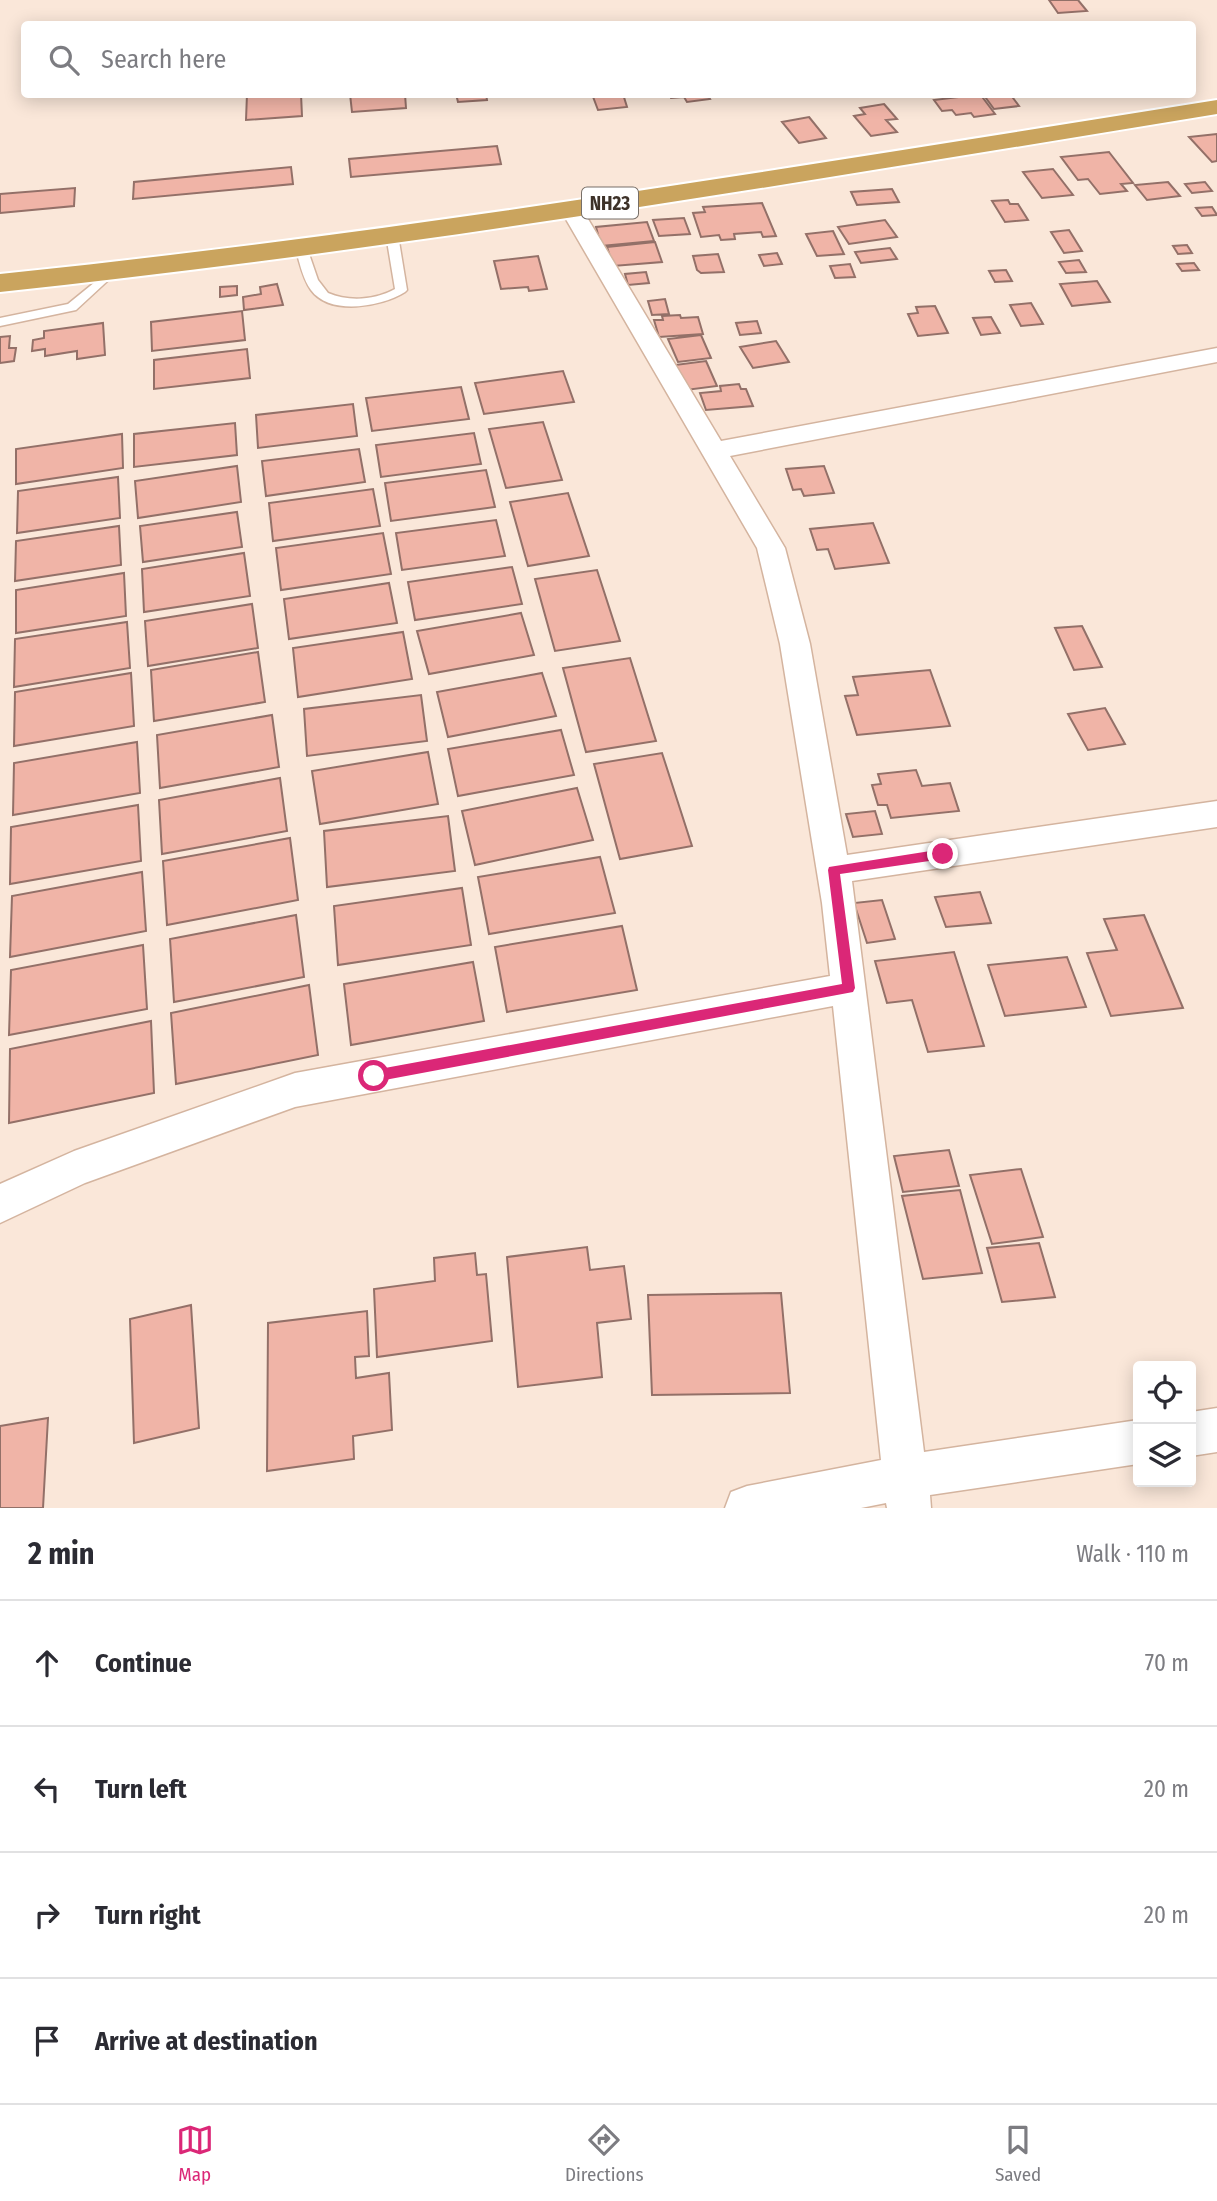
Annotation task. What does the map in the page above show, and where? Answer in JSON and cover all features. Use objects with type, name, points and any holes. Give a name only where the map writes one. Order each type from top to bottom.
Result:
[{"type":"highway","name":"NH23","points":[[0,283],[111,272],[392,235],[1217,107]]},
{"type":"street","points":[[571,209],[772,548],[795,644],[834,870],[907,1492]]},
{"type":"street","points":[[714,450],[1217,355]]},
{"type":"street","points":[[834,870],[1217,814]]},
{"type":"street","points":[[0,1204],[74,1169],[295,1090],[849,988]]},
{"type":"street","points":[[1196,1433],[1217,1430]]},
{"type":"street","points":[[747,1508],[907,1492],[1133,1443]]},
{"type":"lane","points":[[301,248],[316,289],[322,294],[339,302],[384,300],[401,290],[392,235]]},
{"type":"lane","points":[[0,322],[72,307],[111,272]]},
{"type":"building","points":[[1049,0],[1078,0],[1087,11],[1058,13]]},
{"type":"building","points":[[247,98],[301,98],[302,116],[246,120]]},
{"type":"building","points":[[350,98],[405,98],[406,108],[352,112]]},
{"type":"building","points":[[457,98],[487,100],[458,102]]},
{"type":"building","points":[[594,98],[624,98],[627,107],[598,110]]},
{"type":"building","points":[[685,98],[710,99],[687,102]]},
{"type":"building","points":[[983,98],[995,114],[974,117],[971,113],[956,115],[952,110],[942,111],[934,100]]},
{"type":"building","points":[[986,98],[1013,98],[1019,106],[994,109]]},
{"type":"building","points":[[884,104],[897,119],[886,120],[897,132],[871,136],[854,116],[865,114],[860,108]]},
{"type":"building","points":[[809,117],[826,138],[799,143],[782,122]]},
{"type":"building","points":[[1217,134],[1217,161],[1212,162],[1189,137]]},
{"type":"building","points":[[497,146],[501,164],[351,177],[349,159]]},
{"type":"building","points":[[1109,152],[1133,183],[1121,184],[1127,191],[1100,194],[1088,179],[1078,180],[1061,157]]},
{"type":"building","points":[[291,167],[293,184],[133,199],[134,182]]},
{"type":"building","points":[[1053,169],[1073,195],[1042,198],[1023,172]]},
{"type":"building","points":[[1168,182],[1180,196],[1147,200],[1135,185]]},
{"type":"building","points":[[1205,182],[1212,191],[1192,193],[1185,184]]},
{"type":"building","points":[[75,188],[74,206],[0,213],[0,194]]},
{"type":"building","points":[[892,189],[899,202],[857,205],[851,192]]},
{"type":"building","points":[[1008,200],[1010,204],[1018,204],[1028,220],[1005,222],[992,201]]},
{"type":"building","points":[[762,203],[776,236],[763,237],[761,232],[734,234],[735,239],[721,240],[719,235],[701,237],[693,213],[705,212],[703,207]]},
{"type":"building","points":[[1212,207],[1217,215],[1202,216],[1196,208]]},
{"type":"building","points":[[684,218],[690,234],[659,236],[653,220]]},
{"type":"building","points":[[885,220],[897,237],[849,244],[838,227]]},
{"type":"building","points":[[647,222],[654,241],[601,246],[596,227]]},
{"type":"building","points":[[1069,230],[1082,251],[1064,253],[1051,232]]},
{"type":"building","points":[[833,231],[844,254],[817,256],[806,234]]},
{"type":"building","points":[[655,242],[662,262],[613,266],[607,247]]},
{"type":"building","points":[[1187,245],[1192,253],[1178,254],[1173,246]]},
{"type":"building","points":[[890,248],[897,259],[861,263],[855,252]]},
{"type":"building","points":[[777,253],[782,264],[764,266],[759,255]]},
{"type":"building","points":[[718,254],[724,272],[701,273],[697,270],[693,256]]},
{"type":"building","points":[[538,256],[547,289],[501,289],[494,261]]},
{"type":"building","points":[[1079,260],[1086,272],[1066,273],[1059,262]]},
{"type":"building","points":[[1194,263],[1199,270],[1182,271],[1177,264]]},
{"type":"building","points":[[850,264],[855,277],[835,278],[830,266]]},
{"type":"building","points":[[1006,270],[1012,281],[995,282],[989,271]]},
{"type":"building","points":[[646,272],[649,283],[628,285],[625,274]]},
{"type":"building","points":[[1097,281],[1110,302],[1072,306],[1060,284]]},
{"type":"building","points":[[277,284],[283,305],[244,310],[243,297],[261,294],[260,287]]},
{"type":"building","points":[[237,286],[237,295],[220,297],[220,287]]},
{"type":"building","points":[[665,299],[669,314],[652,315],[648,301]]},
{"type":"building","points":[[1031,303],[1043,324],[1021,326],[1010,305]]},
{"type":"building","points":[[935,306],[948,333],[918,336],[908,314],[918,313],[916,307]]},
{"type":"building","points":[[242,311],[245,340],[152,351],[151,322]]},
{"type":"building","points":[[680,315],[681,318],[698,317],[703,334],[659,337],[654,320],[663,320],[662,316]]},
{"type":"building","points":[[991,317],[1000,333],[981,335],[973,318]]},
{"type":"building","points":[[757,321],[761,333],[740,335],[736,323]]},
{"type":"building","points":[[103,323],[105,355],[77,359],[77,351],[45,356],[45,349],[32,351],[33,340],[44,338],[44,331]]},
{"type":"building","points":[[701,335],[711,358],[678,362],[668,339]]},
{"type":"building","points":[[10,336],[9,348],[16,348],[14,361],[0,363],[0,337]]},
{"type":"building","points":[[776,341],[789,362],[753,368],[740,347]]},
{"type":"building","points":[[247,349],[250,378],[154,389],[154,360]]},
{"type":"building","points":[[706,361],[717,386],[686,390],[675,365]]},
{"type":"building","points":[[563,371],[574,402],[484,414],[475,383]]},
{"type":"building","points":[[739,384],[741,389],[746,389],[753,406],[706,410],[700,393],[721,391],[720,386]]},
{"type":"building","points":[[461,387],[469,419],[372,431],[366,398]]},
{"type":"building","points":[[353,404],[357,436],[258,448],[256,415]]},
{"type":"building","points":[[543,422],[562,480],[506,488],[489,429]]},
{"type":"building","points":[[235,423],[237,455],[134,467],[134,434]]},
{"type":"building","points":[[474,433],[481,464],[381,477],[376,445]]},
{"type":"building","points":[[122,434],[123,468],[16,484],[16,449]]},
{"type":"building","points":[[359,449],[365,482],[266,496],[262,461]]},
{"type":"building","points":[[237,466],[241,502],[138,518],[135,481]]},
{"type":"building","points":[[824,466],[834,493],[804,496],[801,489],[793,490],[786,469]]},
{"type":"building","points":[[486,470],[495,507],[391,521],[385,483]]},
{"type":"building","points":[[118,477],[120,518],[17,533],[18,491]]},
{"type":"building","points":[[373,489],[380,526],[273,541],[269,503]]},
{"type":"building","points":[[568,493],[589,556],[528,566],[510,502]]},
{"type":"building","points":[[237,512],[242,547],[143,562],[140,526]]},
{"type":"building","points":[[496,520],[505,556],[402,570],[396,533]]},
{"type":"building","points":[[873,523],[889,563],[835,569],[828,549],[817,550],[810,529]]},
{"type":"building","points":[[119,526],[121,565],[15,581],[16,541]]},
{"type":"building","points":[[383,533],[391,574],[281,590],[276,548]]},
{"type":"building","points":[[244,553],[250,596],[144,612],[142,569]]},
{"type":"building","points":[[512,567],[522,604],[415,620],[408,582]]},
{"type":"building","points":[[597,570],[620,641],[555,651],[535,579]]},
{"type":"building","points":[[124,573],[126,616],[16,633],[16,590]]},
{"type":"building","points":[[389,583],[397,623],[289,639],[284,599]]},
{"type":"building","points":[[252,604],[258,648],[148,666],[145,621]]},
{"type":"building","points":[[521,613],[534,655],[429,674],[417,631]]},
{"type":"building","points":[[127,622],[130,668],[14,687],[15,639]]},
{"type":"building","points":[[1082,626],[1102,667],[1074,670],[1055,628]]},
{"type":"building","points":[[403,632],[412,679],[298,697],[293,648]]},
{"type":"building","points":[[258,652],[265,702],[154,721],[151,670]]},
{"type":"building","points":[[630,658],[656,741],[586,752],[563,668]]},
{"type":"building","points":[[930,670],[950,726],[857,735],[845,696],[858,695],[853,677]]},
{"type":"building","points":[[131,673],[134,726],[14,746],[15,692]]},
{"type":"building","points":[[542,673],[556,716],[448,737],[437,692]]},
{"type":"building","points":[[421,695],[427,741],[307,756],[304,709]]},
{"type":"building","points":[[1105,708],[1125,744],[1088,750],[1068,714]]},
{"type":"building","points":[[272,715],[279,767],[160,788],[157,735]]},
{"type":"building","points":[[561,730],[574,775],[458,796],[448,749]]},
{"type":"building","points":[[137,742],[140,793],[13,815],[14,763]]},
{"type":"building","points":[[428,752],[438,804],[320,824],[312,771]]},
{"type":"building","points":[[662,753],[692,846],[620,859],[594,764]]},
{"type":"building","points":[[916,770],[922,786],[950,783],[959,811],[891,818],[887,805],[878,805],[872,785],[881,784],[878,774]]},
{"type":"building","points":[[280,778],[287,831],[162,854],[159,800]]},
{"type":"building","points":[[577,788],[593,840],[475,865],[462,811]]},
{"type":"building","points":[[138,805],[141,861],[10,884],[11,827]]},
{"type":"building","points":[[875,811],[882,834],[853,837],[846,814]]},
{"type":"building","points":[[448,816],[455,871],[327,887],[324,831]]},
{"type":"building","points":[[290,838],[298,900],[167,925],[163,861]]},
{"type":"building","points":[[600,857],[615,913],[489,934],[478,877]]},
{"type":"building","points":[[142,872],[146,931],[10,957],[12,896]]},
{"type":"building","points":[[462,888],[471,945],[338,965],[334,906]]},
{"type":"building","points":[[980,892],[991,923],[946,927],[935,897]]},
{"type":"building","points":[[882,900],[895,939],[867,943],[854,903]]},
{"type":"building","points":[[296,915],[304,977],[174,1002],[170,939]]},
{"type":"building","points":[[1144,915],[1183,1008],[1111,1016],[1087,953],[1117,950],[1104,919]]},
{"type":"building","points":[[622,926],[637,990],[507,1012],[495,947]]},
{"type":"building","points":[[143,945],[147,1009],[9,1035],[11,970]]},
{"type":"building","points":[[954,952],[984,1046],[928,1052],[912,1000],[887,1003],[875,961]]},
{"type":"building","points":[[1067,957],[1086,1007],[1005,1016],[988,965]]},
{"type":"building","points":[[473,962],[484,1021],[351,1045],[344,984]]},
{"type":"building","points":[[309,985],[318,1055],[176,1084],[171,1013]]},
{"type":"building","points":[[151,1021],[154,1093],[9,1123],[10,1049]]},
{"type":"building","points":[[949,1150],[959,1186],[903,1192],[894,1156]]},
{"type":"building","points":[[1021,1169],[1043,1237],[992,1244],[970,1175]]},
{"type":"building","points":[[960,1190],[982,1273],[923,1279],[902,1196]]},
{"type":"building","points":[[1039,1243],[1055,1297],[1002,1302],[987,1248]]},
{"type":"building","points":[[587,1247],[590,1270],[624,1266],[631,1319],[597,1323],[602,1377],[518,1387],[507,1257]]},
{"type":"building","points":[[475,1253],[477,1275],[486,1274],[492,1341],[377,1357],[374,1289],[435,1281],[434,1258]]},
{"type":"building","points":[[781,1293],[790,1393],[652,1395],[648,1295]]},
{"type":"building","points":[[191,1305],[199,1428],[134,1443],[130,1319]]},
{"type":"building","points":[[367,1311],[369,1356],[355,1357],[356,1378],[389,1373],[392,1430],[353,1436],[354,1459],[267,1471],[268,1323]]},
{"type":"building","points":[[48,1418],[43,1508],[0,1508],[0,1426]]},
{"type":"route","points":[[374,1076],[849,988],[834,870],[943,854]]}]
